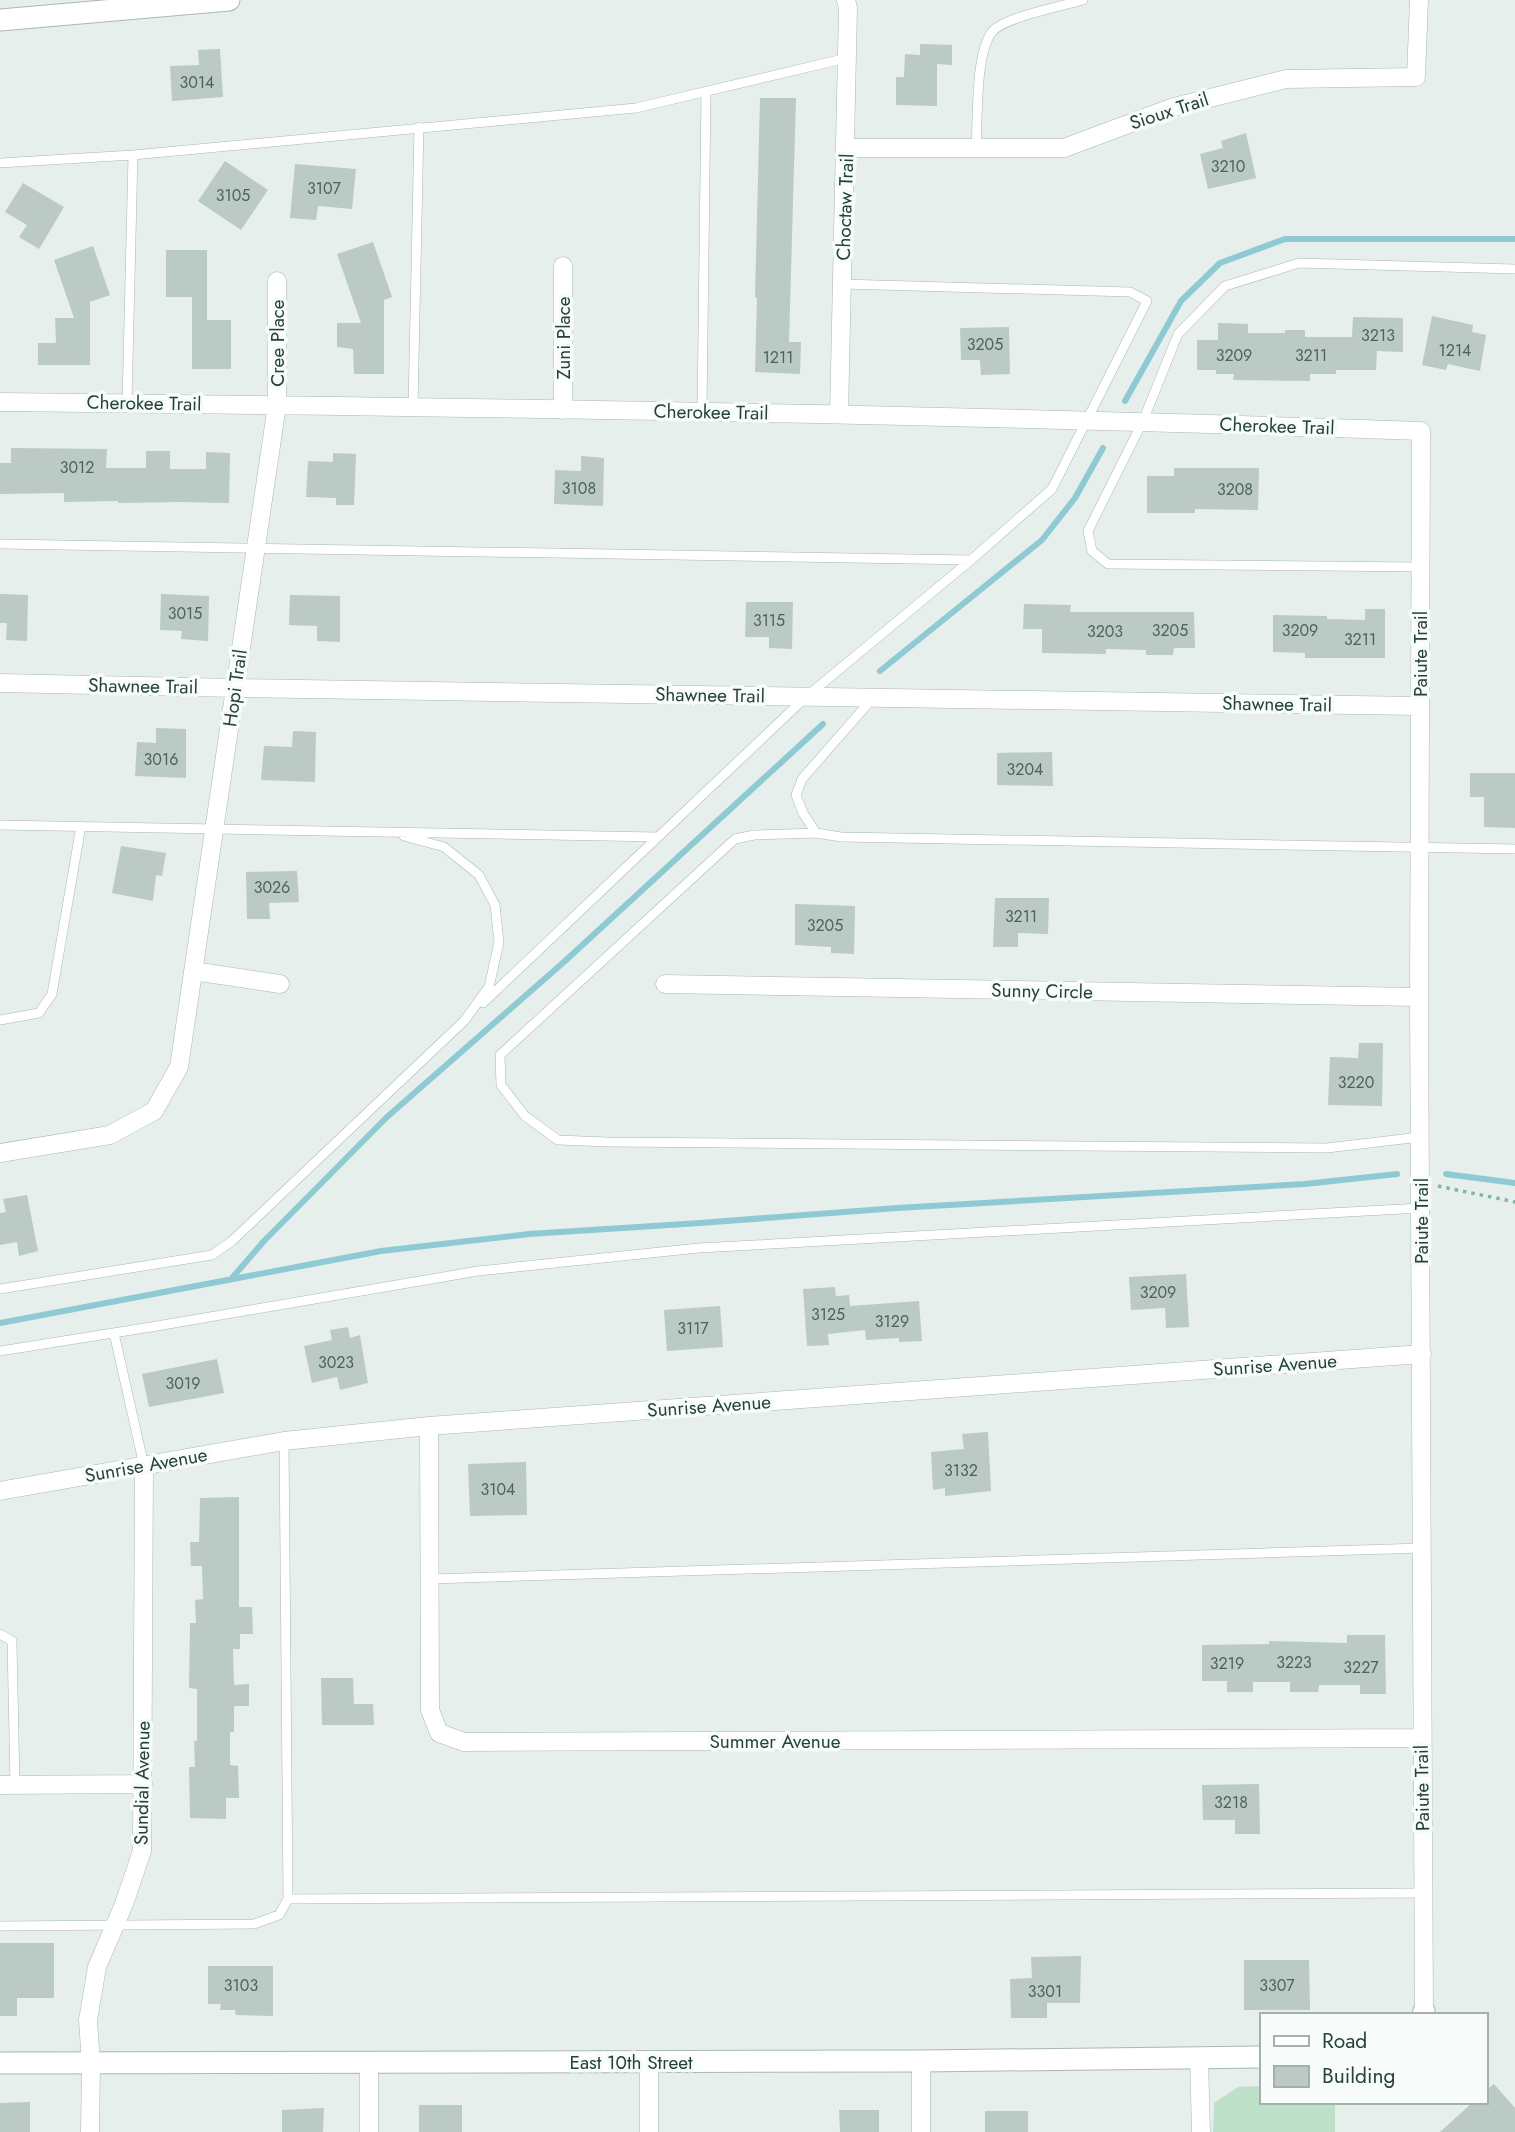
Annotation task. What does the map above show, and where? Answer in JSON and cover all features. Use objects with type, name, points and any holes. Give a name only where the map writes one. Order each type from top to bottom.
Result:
[{"type":"street","points":[[0,20],[55,12],[229,0]]},
{"type":"street","name":"Choctaw Trail","points":[[839,414],[846,148],[846,0]]},
{"type":"street","name":"Sioux Trail","points":[[846,148],[1063,148],[1174,107],[1286,79],[1416,77],[1419,0]]},
{"type":"street","name":"Zuni Place","points":[[563,266],[563,410]]},
{"type":"street","name":"Cree Place","points":[[277,281],[277,405]]},
{"type":"street","name":"Cherokee Trail","points":[[0,402],[839,414],[1421,430]]},
{"type":"street","name":"Hopi Trail","points":[[0,1153],[110,1135],[155,1111],[179,1067],[277,405]]},
{"type":"street","name":"Paiute Trail","points":[[1421,430],[1419,997],[1424,2013]]},
{"type":"street","name":"Shawnee Trail","points":[[0,683],[1419,706]]},
{"type":"street","points":[[193,971],[279,984]]},
{"type":"street","name":"Sunny Circle","points":[[665,984],[1419,997]]},
{"type":"street","name":"Sunrise Avenue","points":[[0,1490],[284,1441],[429,1426],[1422,1354]]},
{"type":"street","name":"Summer Avenue","points":[[429,1426],[430,1710],[439,1733],[464,1742],[1422,1738]]},
{"type":"street","name":"Sundial Avenue","points":[[90,2132],[91,2064],[88,2020],[97,1967],[142,1851],[144,1466]]},
{"type":"street","points":[[8,1785],[142,1784]]},
{"type":"street","name":"East 10th Street","points":[[0,2063],[369,2064],[1260,2057]]},
{"type":"street","points":[[1199,2058],[1201,2132]]},
{"type":"street","points":[[649,2061],[649,2132]]},
{"type":"street","points":[[921,2061],[921,2132]]},
{"type":"street","points":[[369,2064],[369,2132]]},
{"type":"lane","points":[[976,148],[981,55],[993,31],[1009,21],[1083,0]]},
{"type":"lane","points":[[0,163],[133,155],[636,108],[847,58]]},
{"type":"lane","points":[[702,412],[706,93]]},
{"type":"lane","points":[[413,407],[419,127]]},
{"type":"lane","points":[[127,403],[133,155]]},
{"type":"lane","points":[[1420,567],[1108,564],[1092,551],[1088,531],[1143,421],[1178,334],[1225,286],[1299,263],[1515,268]]},
{"type":"lane","points":[[0,1289],[212,1255],[242,1231],[806,697],[1052,489],[1147,301],[1130,292],[842,284]]},
{"type":"lane","points":[[0,544],[971,560]]},
{"type":"lane","points":[[816,833],[803,813],[796,795],[802,779],[873,698]]},
{"type":"lane","points":[[0,825],[657,837]]},
{"type":"lane","points":[[0,1020],[39,1013],[52,995],[81,826]]},
{"type":"lane","points":[[388,832],[444,847],[479,875],[495,905],[499,942],[489,987],[464,1021]]},
{"type":"lane","points":[[1420,1137],[1327,1148],[558,1140],[525,1116],[501,1085],[500,1055],[735,839],[754,835],[816,833],[855,837],[1515,849]]},
{"type":"lane","points":[[0,1351],[478,1271],[699,1248],[1421,1208]]},
{"type":"lane","points":[[114,1333],[144,1466]]},
{"type":"lane","points":[[0,1926],[254,1924],[279,1915],[288,1899],[284,1441]]},
{"type":"lane","points":[[430,1579],[1422,1548]]},
{"type":"lane","points":[[0,1634],[12,1642],[8,1785]]},
{"type":"lane","points":[[288,1899],[1423,1893]]},
{"type":"path","points":[[1421,1182],[1515,1202]]},
{"type":"green space","points":[[1260,2086],[1260,2104],[1335,2104],[1335,2132],[1213,2132],[1214,2103],[1238,2087]]},
{"type":"building","points":[[920,44],[952,45],[952,65],[937,64],[937,106],[896,105],[896,77],[904,77],[905,54],[920,55]]},
{"type":"building","points":[[220,49],[223,97],[172,101],[170,66],[199,65],[198,50]]},
{"type":"building","points":[[760,98],[796,98],[789,342],[801,342],[800,374],[755,372]]},
{"type":"building","points":[[1246,133],[1256,178],[1208,189],[1200,154],[1223,148],[1221,141]]},
{"type":"building","points":[[225,161],[268,190],[241,230],[198,201]]},
{"type":"building","points":[[295,164],[356,169],[352,209],[318,206],[316,220],[290,218]]},
{"type":"building","points":[[23,183],[64,207],[39,249],[19,237],[27,225],[5,212]]},
{"type":"building","points":[[373,242],[392,297],[384,300],[384,374],[354,374],[353,349],[337,347],[337,323],[361,323],[337,254]]},
{"type":"building","points":[[93,246],[110,295],[90,302],[90,365],[38,365],[38,343],[56,343],[55,318],[74,318],[54,260]]},
{"type":"building","points":[[166,250],[207,250],[207,320],[231,320],[231,369],[192,369],[192,297],[166,297]]},
{"type":"building","points":[[1432,316],[1473,325],[1472,332],[1486,335],[1480,371],[1448,364],[1446,370],[1422,365]]},
{"type":"building","points":[[1353,317],[1403,318],[1403,352],[1377,351],[1376,370],[1336,370],[1336,374],[1310,374],[1310,381],[1233,380],[1234,374],[1197,370],[1197,340],[1218,340],[1218,323],[1248,324],[1248,333],[1305,330],[1305,337],[1352,337]]},
{"type":"building","points":[[1009,327],[1010,374],[981,375],[980,360],[961,360],[960,328]]},
{"type":"building","points":[[11,448],[107,449],[106,468],[146,468],[146,451],[170,451],[170,469],[206,469],[206,452],[230,453],[229,503],[64,502],[64,493],[0,494],[0,463],[11,463]]},
{"type":"building","points":[[333,453],[356,454],[354,505],[336,505],[336,498],[306,497],[308,461],[333,462]]},
{"type":"building","points":[[581,456],[604,458],[603,506],[554,504],[555,470],[581,471]]},
{"type":"building","points":[[1174,468],[1259,468],[1258,510],[1195,509],[1195,513],[1147,513],[1147,476],[1174,476]]},
{"type":"building","points":[[0,594],[28,595],[27,641],[6,640],[7,623],[0,623]]},
{"type":"building","points":[[161,594],[209,596],[208,641],[181,639],[182,631],[160,630]]},
{"type":"building","points":[[290,595],[340,596],[340,642],[317,641],[317,626],[289,625]]},
{"type":"building","points":[[746,602],[793,602],[792,649],[769,648],[769,637],[745,637]]},
{"type":"building","points":[[1024,604],[1071,605],[1070,612],[1194,612],[1195,648],[1174,648],[1173,655],[1146,655],[1146,650],[1106,649],[1106,654],[1042,653],[1042,629],[1023,629]]},
{"type":"building","points":[[1365,609],[1385,609],[1385,658],[1305,658],[1305,653],[1273,652],[1273,615],[1365,620]]},
{"type":"building","points":[[156,728],[186,729],[186,778],[135,776],[137,742],[156,743]]},
{"type":"building","points":[[293,731],[316,732],[315,782],[261,780],[264,746],[292,747]]},
{"type":"building","points":[[1052,752],[1053,786],[997,785],[997,753]]},
{"type":"building","points":[[1470,773],[1515,773],[1515,828],[1484,827],[1484,797],[1470,797]]},
{"type":"building","points":[[121,846],[166,853],[162,876],[156,875],[153,901],[112,893]]},
{"type":"building","points":[[297,871],[299,902],[269,903],[270,919],[247,919],[246,872]]},
{"type":"building","points":[[995,898],[1049,898],[1048,934],[1018,933],[1018,947],[993,947]]},
{"type":"building","points":[[795,904],[855,906],[854,954],[831,953],[831,947],[795,945]]},
{"type":"building","points":[[1359,1043],[1383,1043],[1382,1106],[1328,1105],[1330,1057],[1358,1058]]},
{"type":"building","points":[[27,1195],[38,1251],[19,1256],[17,1242],[0,1245],[0,1213],[6,1212],[3,1199]]},
{"type":"building","points":[[1186,1274],[1189,1327],[1166,1328],[1165,1308],[1131,1310],[1129,1277]]},
{"type":"building","points":[[835,1287],[836,1296],[849,1295],[850,1306],[919,1301],[922,1341],[899,1342],[899,1338],[866,1340],[865,1330],[828,1334],[829,1345],[807,1346],[803,1289]]},
{"type":"building","points":[[720,1306],[723,1347],[667,1351],[664,1310]]},
{"type":"building","points":[[348,1327],[350,1338],[360,1335],[368,1383],[340,1390],[337,1377],[312,1383],[304,1346],[332,1340],[330,1330]]},
{"type":"building","points":[[217,1359],[224,1393],[149,1407],[142,1374]]},
{"type":"building","points":[[988,1432],[991,1491],[945,1496],[945,1488],[933,1490],[931,1452],[964,1449],[962,1434]]},
{"type":"building","points":[[526,1462],[527,1515],[470,1516],[468,1464]]},
{"type":"building","points":[[239,1497],[239,1607],[252,1607],[253,1634],[240,1634],[240,1649],[233,1649],[234,1685],[249,1684],[249,1706],[234,1706],[234,1732],[230,1732],[230,1765],[238,1766],[239,1798],[226,1798],[226,1819],[190,1818],[189,1767],[195,1767],[197,1689],[189,1688],[190,1623],[196,1623],[195,1600],[203,1599],[202,1566],[191,1566],[190,1542],[199,1542],[200,1498]]},
{"type":"building","points":[[1347,1635],[1385,1635],[1386,1694],[1360,1694],[1360,1685],[1319,1685],[1318,1692],[1290,1692],[1290,1682],[1253,1682],[1253,1692],[1227,1692],[1227,1681],[1202,1681],[1202,1645],[1269,1644],[1269,1641],[1347,1643]]},
{"type":"building","points":[[321,1678],[353,1678],[354,1704],[373,1704],[374,1725],[322,1725]]},
{"type":"building","points":[[1259,1784],[1260,1834],[1235,1834],[1235,1820],[1203,1820],[1202,1785]]},
{"type":"building","points":[[0,1943],[54,1943],[54,1998],[17,1998],[17,2016],[0,2016]]},
{"type":"building","points":[[1081,1956],[1080,2003],[1047,2003],[1047,2018],[1011,2018],[1010,1979],[1032,1978],[1031,1957]]},
{"type":"building","points":[[1244,1960],[1309,1960],[1310,2010],[1244,2010]]},
{"type":"building","points":[[208,1966],[273,1966],[273,2016],[236,2015],[235,2010],[220,2010],[221,2004],[208,2004]]},
{"type":"building","points":[[1494,2084],[1515,2108],[1515,2132],[1440,2132],[1471,2104],[1487,2104],[1487,2089]]},
{"type":"building","points":[[30,2102],[30,2132],[0,2132],[0,2103]]},
{"type":"building","points":[[419,2105],[462,2105],[462,2132],[419,2132]]},
{"type":"building","points":[[324,2108],[323,2132],[282,2132],[282,2110]]},
{"type":"building","points":[[839,2110],[879,2110],[879,2132],[840,2132]]},
{"type":"building","points":[[985,2111],[1028,2111],[1028,2132],[985,2132]]},
{"type":"waterway","points":[[1125,401],[1181,301],[1220,263],[1285,239],[1515,239]]},
{"type":"waterway","points":[[880,671],[1042,540],[1075,498],[1103,448]]},
{"type":"waterway","points":[[232,1278],[264,1241],[387,1117],[565,961],[823,724]]},
{"type":"waterway","points":[[0,1323],[381,1251],[529,1234],[897,1208],[1305,1184],[1397,1174]]},
{"type":"waterway","points":[[1446,1174],[1515,1183]]}]
